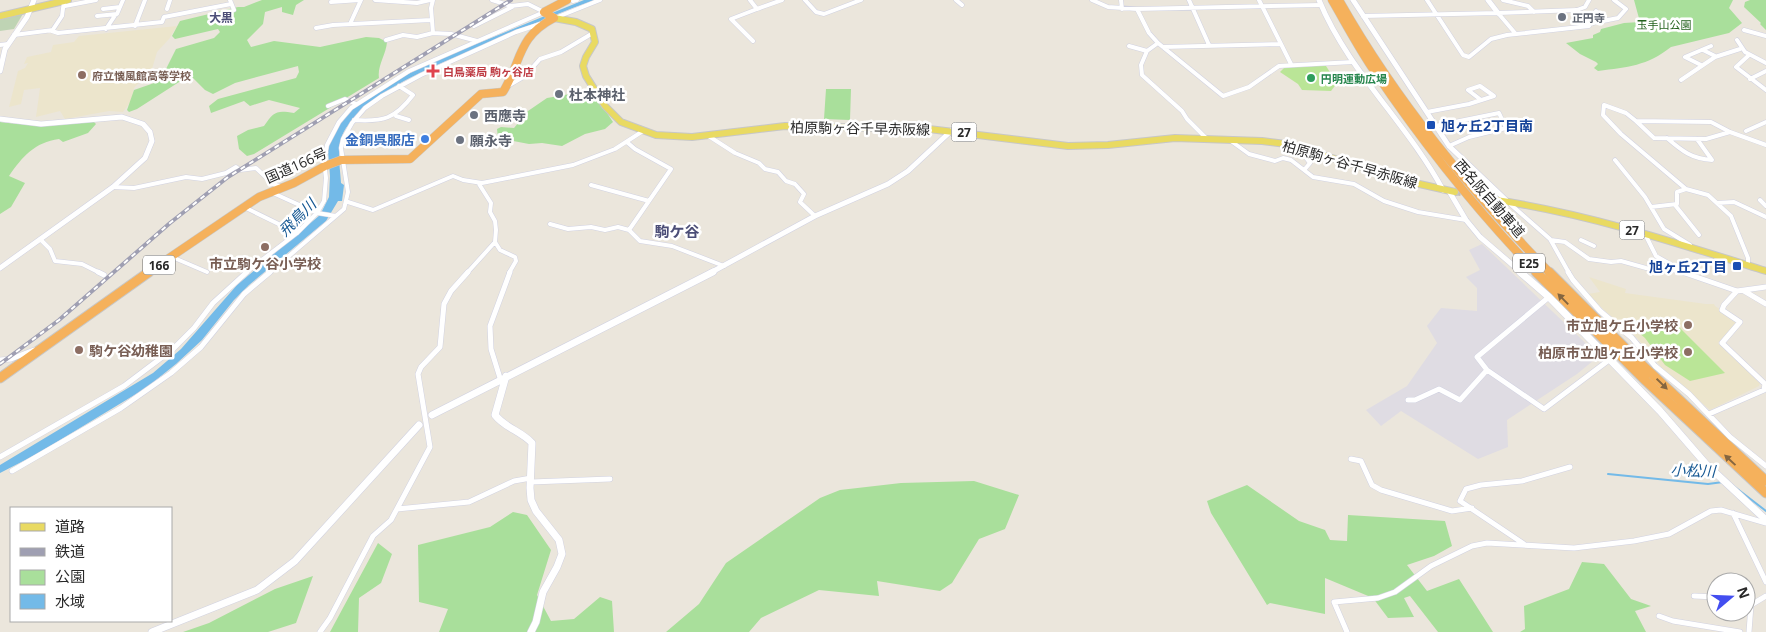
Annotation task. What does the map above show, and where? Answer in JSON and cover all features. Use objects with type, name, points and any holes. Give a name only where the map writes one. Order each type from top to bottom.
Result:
[{"type":"highway","points":[[507,87],[522,46],[540,24],[573,0]]},
{"type":"highway","name":"西名阪自動車道","points":[[1332,0],[1360,51],[1397,104],[1443,164],[1491,221],[1578,314],[1766,493]]},
{"type":"highway","name":"西名阪自動車道","points":[[1339,0],[1379,66],[1400,96],[1450,162],[1491,210],[1606,330],[1766,481]]},
{"type":"highway","name":"国道166号","points":[[0,378],[259,197],[283,188],[340,160],[410,159],[481,94],[503,92],[507,87]]},
{"type":"main road","points":[[0,16],[66,2]]},
{"type":"main road","points":[[549,16],[585,25],[594,32]]},
{"type":"main road","name":"柏原駒ヶ谷千早赤阪線","points":[[594,32],[595,42],[583,60],[583,71],[608,110],[616,119],[643,131],[674,138],[771,126],[900,128],[951,131],[1068,146],[1108,145],[1161,139],[1278,142],[1449,191]]},
{"type":"main road","name":"27","points":[[1496,200],[1581,216],[1766,272]]},
{"type":"street","points":[[0,70],[8,44],[32,8],[34,0]]},
{"type":"street","points":[[53,30],[61,19],[66,2],[96,0]]},
{"type":"street","points":[[106,28],[123,0]]},
{"type":"street","points":[[135,26],[145,0]]},
{"type":"street","points":[[168,9],[170,0]]},
{"type":"street","points":[[331,2],[361,0],[350,24]]},
{"type":"street","points":[[375,0],[417,3],[432,0],[431,20],[433,33]]},
{"type":"street","points":[[492,0],[513,6]]},
{"type":"street","points":[[0,457],[144,373],[194,328],[213,303],[234,282],[318,213],[324,202],[330,135],[345,114],[356,104],[396,78],[477,41],[600,0]]},
{"type":"street","points":[[750,0],[757,8]]},
{"type":"street","points":[[752,42],[731,19],[782,0]]},
{"type":"street","points":[[805,0],[816,12],[824,14],[861,0]]},
{"type":"street","points":[[956,0],[962,5]]},
{"type":"street","points":[[1092,0],[1102,6],[1122,9],[1262,6],[1320,2],[1353,62],[1413,140],[1449,191],[1466,220],[1480,237],[1549,297],[1660,411],[1706,464],[1766,522]]},
{"type":"street","points":[[1121,0],[1122,9]]},
{"type":"street","points":[[1189,0],[1209,45]]},
{"type":"street","points":[[1259,0],[1291,64]]},
{"type":"street","points":[[1353,0],[1449,146],[1550,240],[1573,280],[1587,297],[1632,338],[1654,366],[1689,394],[1730,437],[1766,466]]},
{"type":"street","points":[[1427,0],[1437,13],[1434,14]]},
{"type":"street","points":[[1488,0],[1515,33]]},
{"type":"street","points":[[1503,0],[1528,6],[1534,12]]},
{"type":"street","points":[[1363,16],[1576,10],[1585,7],[1589,0]]},
{"type":"street","points":[[1434,14],[1463,56],[1469,57],[1492,39],[1515,33],[1587,27],[1589,26],[1588,24],[1618,18],[1626,9],[1614,0]]},
{"type":"street","points":[[53,30],[52,32],[58,33],[162,22],[164,17],[231,2],[234,10]]},
{"type":"street","points":[[474,26],[513,6],[528,4],[549,16]]},
{"type":"street","points":[[103,9],[120,7]]},
{"type":"street","points":[[1137,9],[1149,33],[1163,47],[1223,96],[1249,87],[1279,66],[1353,62]]},
{"type":"street","points":[[1576,10],[1588,24]]},
{"type":"street","points":[[1596,11],[1606,20]]},
{"type":"street","points":[[97,16],[116,14]]},
{"type":"street","points":[[316,28],[329,24],[431,20]]},
{"type":"street","points":[[12,471],[121,408],[171,373],[201,347],[244,294],[348,202],[347,180],[340,160],[342,140],[354,120],[369,106],[399,86],[443,64],[540,24]]},
{"type":"street","points":[[14,35],[53,30]]},
{"type":"street","points":[[1744,30],[1766,36]]},
{"type":"street","points":[[507,87],[525,76],[540,60],[561,52],[594,32]]},
{"type":"street","points":[[386,40],[403,35],[416,37],[433,33],[451,34],[477,41]]},
{"type":"street","points":[[1738,40],[1736,41],[1740,48],[1748,56],[1766,63]]},
{"type":"street","points":[[1158,42],[1147,50],[1140,65],[1142,75],[1182,111],[1184,117],[1204,133],[1207,139]]},
{"type":"street","points":[[0,45],[8,44]]},
{"type":"street","points":[[1163,47],[1281,44]]},
{"type":"street","points":[[1129,46],[1147,50]]},
{"type":"street","points":[[1701,65],[1685,57],[1711,46]]},
{"type":"street","points":[[1682,80],[1723,51],[1740,48]]},
{"type":"street","points":[[1703,50],[1715,56]]},
{"type":"street","points":[[1748,56],[1736,67],[1766,90]]},
{"type":"street","points":[[438,58],[443,64]]},
{"type":"street","points":[[1750,79],[1766,71]]},
{"type":"street","points":[[354,120],[384,121],[396,116],[413,95],[399,86]]},
{"type":"street","points":[[1427,112],[1469,104],[1494,96],[1480,86],[1468,90],[1481,100]]},
{"type":"street","points":[[328,106],[345,99],[356,104]]},
{"type":"street","points":[[1730,132],[1706,139],[1654,138],[1626,113],[1604,105],[1603,115],[1621,134],[1686,188],[1708,196],[1731,216],[1736,224],[1748,258],[1748,266]]},
{"type":"street","points":[[1435,126],[1499,112],[1506,128],[1469,138],[1449,146]]},
{"type":"street","points":[[396,116],[409,120]]},
{"type":"street","points":[[0,119],[41,124],[114,117],[130,119],[143,124],[150,132],[152,141],[148,152],[138,165],[113,187],[0,268]]},
{"type":"street","points":[[1636,121],[1711,122],[1730,132],[1766,145]]},
{"type":"street","points":[[1746,131],[1766,122]]},
{"type":"street","points":[[348,202],[377,210],[453,176],[463,182],[479,184],[532,171],[564,167],[628,143],[643,131]]},
{"type":"street","points":[[432,415],[503,377],[724,266],[815,216],[878,189],[899,177],[951,131]]},
{"type":"street","points":[[707,135],[735,153],[759,163],[769,171],[778,172],[786,181],[795,184],[804,194],[800,202],[815,216]]},
{"type":"street","points":[[1667,138],[1695,160],[1712,160],[1697,139]]},
{"type":"street","points":[[1230,140],[1248,154],[1274,161],[1286,158],[1305,169],[1313,177],[1354,184],[1384,200],[1418,212],[1466,220]]},
{"type":"street","points":[[628,143],[635,150],[671,169],[629,230]]},
{"type":"street","points":[[1298,148],[1310,163],[1305,169]]},
{"type":"street","points":[[1615,160],[1651,207],[1664,230],[1698,250]]},
{"type":"street","points":[[113,187],[134,188],[186,177],[202,179],[226,173],[236,167],[240,170],[256,168],[273,184],[283,188]]},
{"type":"street","points":[[479,184],[491,203],[490,212],[495,221],[495,242],[498,249],[514,257],[516,261],[504,281],[502,294],[492,317],[490,341],[492,357],[503,377],[495,414],[498,420],[521,432],[532,443],[530,497],[532,503],[558,538],[562,552],[560,562],[544,591],[537,620],[531,632]]},
{"type":"street","points":[[592,185],[649,201]]},
{"type":"street","points":[[1675,205],[1677,204],[1677,192],[1686,188]]},
{"type":"street","points":[[270,192],[318,213],[334,215]]},
{"type":"street","points":[[1760,200],[1766,206]]},
{"type":"street","points":[[1717,204],[1734,202],[1766,217]]},
{"type":"street","points":[[1651,207],[1675,205]]},
{"type":"street","points":[[1675,205],[1699,235]]},
{"type":"street","points":[[244,207],[296,233]]},
{"type":"street","points":[[550,224],[568,229],[591,227],[605,230],[618,227],[629,230],[640,241],[672,246],[724,266]]},
{"type":"street","points":[[1645,234],[1656,256],[1680,271],[1744,292],[1766,304]]},
{"type":"street","points":[[1575,248],[1582,238],[1594,246]]},
{"type":"street","points":[[41,240],[47,244],[53,254],[54,261],[82,264],[104,274]]},
{"type":"street","points":[[1550,240],[1565,242],[1589,259],[1610,262],[1621,261],[1646,268],[1680,271]]},
{"type":"street","points":[[320,632],[330,618],[373,536],[391,520],[430,447],[418,374],[421,367],[440,347],[444,304],[451,291],[495,242]]},
{"type":"street","points":[[171,257],[207,272]]},
{"type":"street","points":[[1744,292],[1766,287]]},
{"type":"street","points":[[1709,414],[1764,390],[1765,384],[1722,343],[1740,322],[1722,310],[1724,305],[1737,291]]},
{"type":"street","points":[[1549,297],[1477,357],[1487,370],[1544,409],[1610,360]]},
{"type":"street","points":[[0,360],[11,360],[34,349],[47,346]]},
{"type":"street","points":[[1408,400],[1416,400],[1439,389],[1460,400],[1487,370]]},
{"type":"street","points":[[152,632],[239,599],[275,577],[294,561],[419,426]]},
{"type":"street","points":[[1351,459],[1360,462],[1368,473],[1372,485],[1381,490],[1452,511],[1472,508]]},
{"type":"street","points":[[1525,545],[1460,501],[1466,489],[1472,486],[1522,481],[1570,467]]},
{"type":"street","points":[[397,509],[469,502],[514,481],[610,478]]},
{"type":"street","points":[[1347,632],[1334,602],[1378,598],[1395,592],[1431,566],[1472,546],[1487,542],[1574,548],[1634,541],[1669,534],[1711,511],[1721,510],[1766,522]]},
{"type":"street","points":[[1733,513],[1766,582]]},
{"type":"street","points":[[1694,596],[1706,597]]},
{"type":"street","points":[[1662,625],[1660,617],[1673,621],[1740,632]]},
{"type":"shaded area","name":"府立懐風館高等学校","points":[[177,26],[169,39],[157,52],[152,69],[134,88],[131,101],[123,112],[109,111],[65,119],[60,111],[36,117],[40,88],[24,90],[21,104],[9,107],[18,71],[25,68],[28,63],[24,64],[27,57],[51,52],[53,45],[74,42],[79,36]]},
{"type":"shaded area","points":[[1482,244],[1599,356],[1577,374],[1507,420],[1508,447],[1478,459],[1401,411],[1381,426],[1366,410],[1407,386],[1437,343],[1427,326],[1441,308],[1477,311],[1477,288],[1466,277],[1480,270],[1469,250]]},
{"type":"shaded area","name":"柏原市立旭ヶ丘小学校","points":[[1589,277],[1626,289],[1625,293],[1714,304],[1735,319],[1736,323],[1718,343],[1760,383],[1759,386],[1710,410],[1662,368],[1637,338],[1588,294],[1600,292]]},
{"type":"green space","points":[[262,0],[304,0],[296,5],[293,15],[282,12],[282,7],[265,12],[263,24],[247,40],[251,47],[274,41],[320,47],[366,37],[379,38],[387,42],[379,69],[379,78],[254,154],[247,156],[239,149],[237,136],[248,130],[264,126],[276,113],[294,113],[300,108],[269,100],[250,106],[244,101],[211,113],[209,106],[218,99],[296,78],[299,72],[298,66],[235,83],[213,94],[205,90],[190,75],[137,109],[129,112],[127,110],[134,90],[160,81],[176,49],[214,38],[220,32],[218,29],[175,39],[172,36],[180,21],[244,7]]},
{"type":"green space","name":"玉手山公園","points":[[1634,0],[1733,0],[1729,8],[1742,23],[1729,33],[1671,47],[1654,58],[1637,65],[1598,71],[1594,68],[1598,64],[1596,62],[1580,54],[1566,43],[1593,38],[1593,35],[1600,32],[1601,29],[1624,23],[1640,22]]},
{"type":"green space","points":[[1750,0],[1766,0],[1766,30],[1744,7],[1745,2]]},
{"type":"green space","points":[[24,12],[14,29],[0,31],[0,17]]},
{"type":"green space","name":"円明運動広場","points":[[1326,66],[1337,83],[1331,91],[1302,90],[1298,84],[1280,72],[1284,68]]},
{"type":"green space","points":[[826,89],[851,89],[850,120],[824,119]]},
{"type":"green space","points":[[576,93],[597,98],[613,122],[605,129],[585,134],[562,146],[542,143],[529,144],[498,138],[497,129],[501,127],[514,128],[528,111],[547,98]]},
{"type":"green space","points":[[93,121],[96,124],[88,133],[63,142],[59,139],[43,143],[24,157],[9,176],[25,183],[11,207],[0,214],[0,122],[46,125]]},
{"type":"green space","points":[[1655,321],[1678,326],[1725,373],[1690,381],[1665,365],[1645,338],[1631,326]]},
{"type":"green space","points":[[974,481],[1019,495],[1005,529],[979,539],[952,583],[940,591],[877,581],[879,596],[819,590],[761,618],[749,632],[666,632],[699,604],[726,563],[820,498],[840,490],[901,483]]},
{"type":"green space","points":[[1247,485],[1299,521],[1325,530],[1330,540],[1347,541],[1348,515],[1445,521],[1452,546],[1434,556],[1407,565],[1427,591],[1459,579],[1493,632],[1438,632],[1410,596],[1404,598],[1414,617],[1388,618],[1373,598],[1325,578],[1325,614],[1270,603],[1267,605],[1211,513],[1207,501]]},
{"type":"green space","points":[[513,512],[527,515],[551,550],[537,595],[551,621],[574,619],[600,597],[612,601],[614,632],[439,632],[448,609],[419,602],[418,545],[490,527]]},
{"type":"green space","points":[[378,543],[392,554],[381,583],[359,598],[358,632],[330,632]]},
{"type":"green space","points":[[1582,562],[1604,564],[1631,599],[1651,606],[1635,611],[1646,632],[1520,632],[1525,629],[1524,606],[1569,589]]},
{"type":"green space","points":[[313,576],[296,623],[268,632],[183,632],[209,623],[275,589]]},
{"type":"water","points":[[584,0],[595,0],[436,65],[375,99],[346,128],[340,141],[341,183],[344,185],[342,201],[338,201],[326,221],[249,285],[234,300],[202,340],[146,388],[37,454],[0,473],[0,465],[153,373],[181,349],[237,285],[320,215],[329,197],[328,150],[331,138],[339,124],[356,106],[402,77],[432,62]]},
{"type":"waterway","name":"小松川","points":[[1608,474],[1708,484],[1723,482]]},
{"type":"waterway","name":"小松川","points":[[1727,481],[1766,511]]},
{"type":"tunnel","points":[[1455,192],[1496,200]]},
{"type":"railway","points":[[0,364],[59,320],[170,223],[228,177],[511,0]]},
{"type":"place","name":"正円寺","points":[[1562,17]]},
{"type":"place","name":"白鳥薬局 駒ヶ谷店","points":[[433,71]]},
{"type":"place","name":"府立懐風館高等学校","points":[[82,75]]},
{"type":"place","name":"円明運動広場","points":[[1311,78]]},
{"type":"place","name":"杜本神社","points":[[559,94]]},
{"type":"place","name":"西應寺","points":[[474,115]]},
{"type":"place","name":"旭ヶ丘2丁目南","points":[[1431,125]]},
{"type":"place","name":"金銅呉服店","points":[[425,139]]},
{"type":"place","name":"願永寺","points":[[460,140]]},
{"type":"place","name":"市立駒ケ谷小学校","points":[[265,247]]},
{"type":"place","name":"旭ヶ丘2丁目","points":[[1737,266]]},
{"type":"place","name":"市立旭ケ丘小学校","points":[[1688,325]]},
{"type":"place","name":"駒ケ谷幼稚園","points":[[79,350]]},
{"type":"place","name":"柏原市立旭ヶ丘小学校","points":[[1688,352]]},
{"type":"district","name":"大黒","points":[[221,17]]},
{"type":"district","name":"駒ケ谷","points":[[677,231]]},
{"type":"water label","name":"飛鳥川","points":[[297,217]]}]
